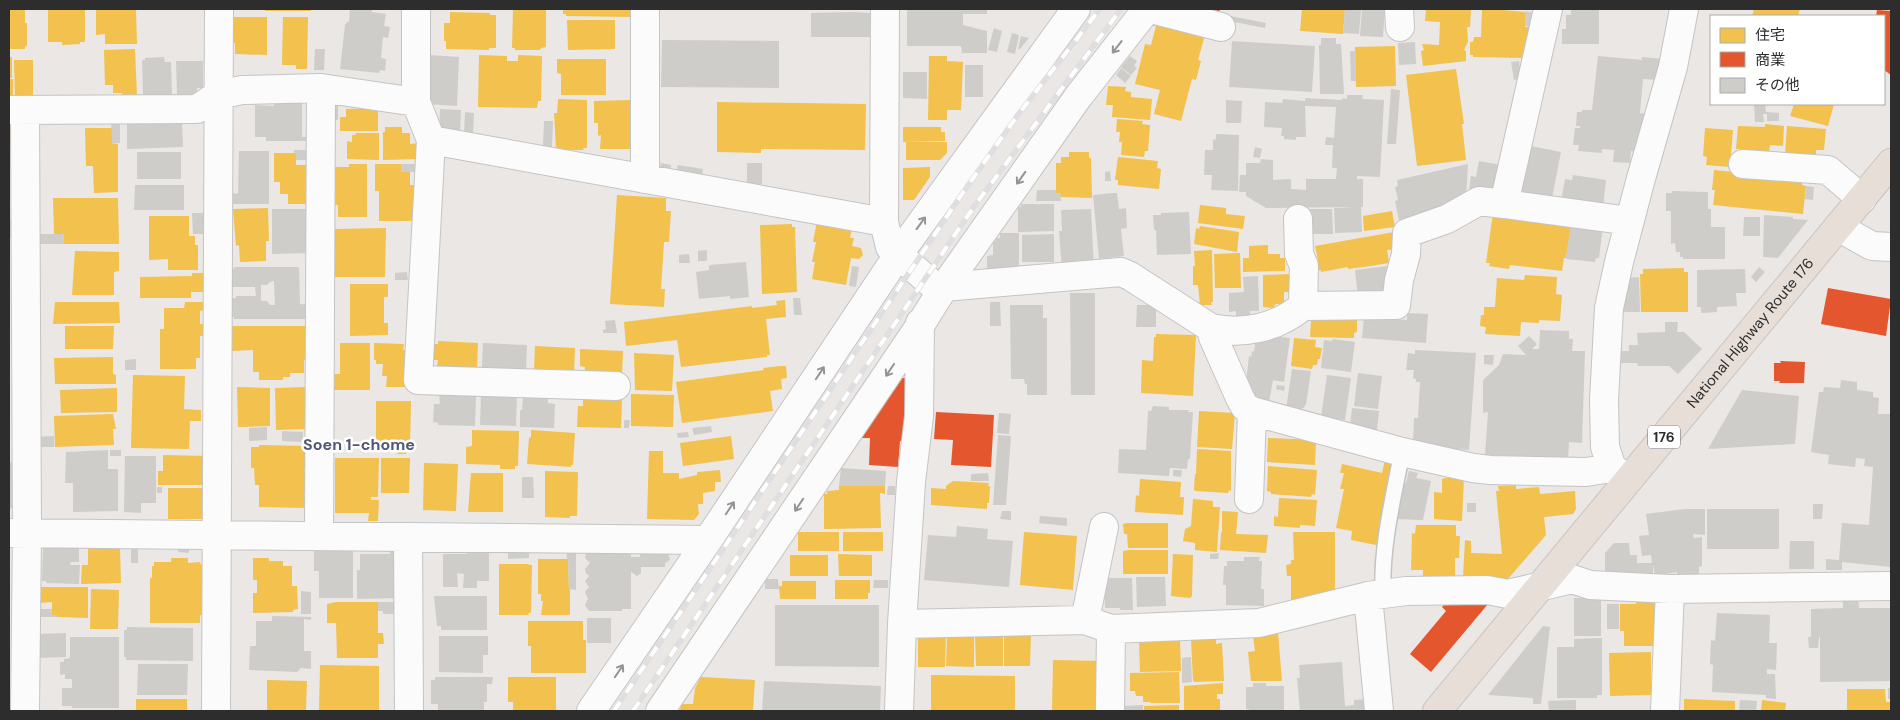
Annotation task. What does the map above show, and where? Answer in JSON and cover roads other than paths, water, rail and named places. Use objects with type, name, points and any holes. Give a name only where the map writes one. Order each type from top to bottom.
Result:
[{"type":"highway","name":"National Highway Route 176","points":[[1437,711],[1540,588],[1621,474],[1838,227],[1891,163]]},
{"type":"street","points":[[216,711],[219,9]]},
{"type":"street","points":[[416,9],[416,102],[431,140],[418,380],[616,386]]},
{"type":"street","points":[[645,9],[645,179]]},
{"type":"street","points":[[885,9],[884,222],[890,247],[938,286],[1121,272],[1210,328],[1239,331],[1266,327],[1293,315],[1303,306],[1396,305],[1398,280],[1406,254],[1407,233],[1447,219],[1479,201],[1630,221]]},
{"type":"street","points":[[592,711],[898,255],[1076,9]]},
{"type":"street","points":[[660,711],[919,327],[938,286],[1078,97],[1147,9]]},
{"type":"street","points":[[1151,9],[1221,26]]},
{"type":"street","points":[[1504,204],[1548,9]]},
{"type":"street","points":[[1621,474],[1605,446],[1604,400],[1609,308],[1630,221],[1673,68],[1684,9]]},
{"type":"street","points":[[319,536],[321,88]]},
{"type":"street","points":[[25,711],[18,533],[17,110],[197,109],[218,95],[242,90],[321,88],[416,102]]},
{"type":"street","points":[[431,140],[884,222]]},
{"type":"street","points":[[1743,164],[1828,170],[1862,199]]},
{"type":"street","points":[[1298,219],[1299,254],[1304,266],[1303,306]]},
{"type":"street","points":[[1838,227],[1872,246],[1891,247]]},
{"type":"street","points":[[899,711],[902,624],[911,482],[919,416],[919,327]]},
{"type":"street","points":[[1210,328],[1240,398],[1245,407],[1252,411],[1402,452],[1490,470],[1621,474]]},
{"type":"street","points":[[1225,364],[1236,357],[1239,331]]},
{"type":"street","points":[[1249,499],[1252,411]]},
{"type":"street","points":[[1084,620],[1104,527]]},
{"type":"street","points":[[18,533],[708,540]]},
{"type":"street","points":[[408,537],[409,711]]},
{"type":"street","points":[[902,624],[1084,620],[1111,629],[1258,623],[1376,595],[1406,591],[1487,590],[1508,594],[1572,579],[1590,585],[1670,589],[1891,586]]},
{"type":"street","points":[[1665,711],[1670,589]]},
{"type":"street","points":[[1376,595],[1379,711]]},
{"type":"street","points":[[1110,711],[1111,629]]},
{"type":"lane","points":[[1376,595],[1382,574],[1402,452]]},
{"type":"railway","points":[[614,711],[962,194],[1017,116],[1100,9]]},
{"type":"railway","points":[[633,711],[973,208],[1121,9]]},
{"type":"district","name":"Soen 1-chome","points":[[359,444]]}]
